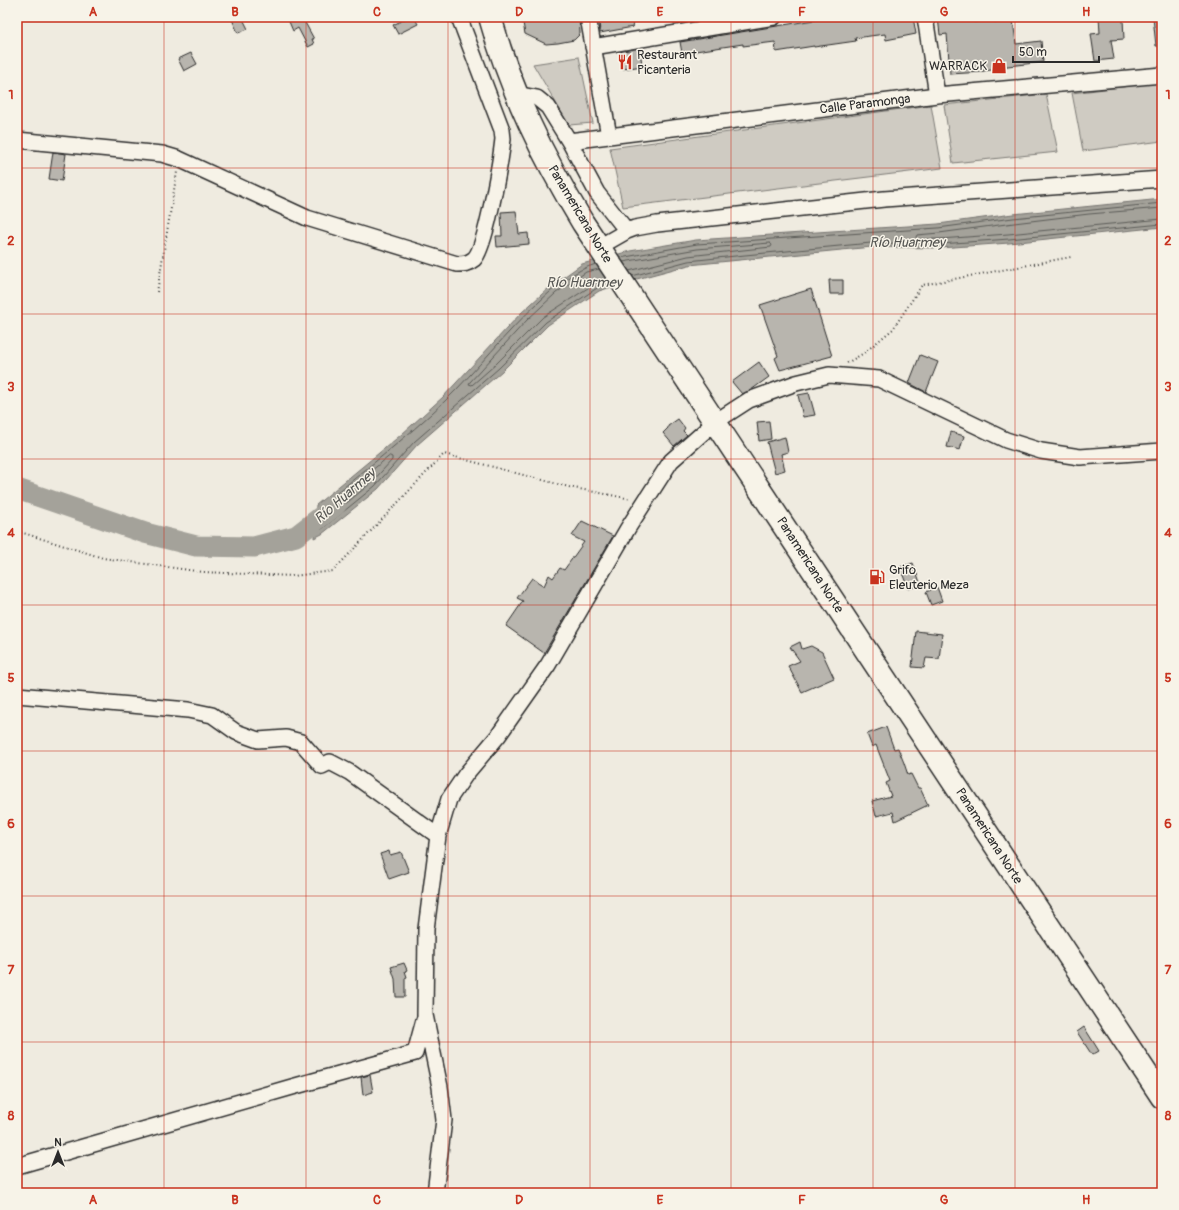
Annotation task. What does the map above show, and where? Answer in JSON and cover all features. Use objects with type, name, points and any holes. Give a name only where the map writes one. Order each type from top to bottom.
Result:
[{"type":"highway","name":"Panamericana Norte","points":[[490,17],[516,94],[554,175],[599,247],[1162,1097]]},
{"type":"street","points":[[17,140],[162,154],[179,159],[307,218],[457,264],[466,264],[480,251],[491,205],[502,139],[502,130],[459,17]]},
{"type":"street","points":[[588,17],[609,136]]},
{"type":"street","points":[[593,47],[774,17]]},
{"type":"street","points":[[925,17],[937,95]]},
{"type":"street","name":"Calle Paramonga","points":[[569,141],[937,95],[1162,75]]},
{"type":"street","points":[[516,94],[537,98],[548,107],[569,141],[597,193],[627,231]]},
{"type":"street","points":[[599,247],[627,231],[657,224],[884,199],[1162,179]]},
{"type":"street","points":[[435,1193],[444,1120],[440,1087],[425,1015],[426,929],[438,836],[449,799],[466,774],[498,736],[548,665],[628,528],[671,462],[715,422],[749,400],[796,383],[829,374],[879,379],[1006,440],[1042,451],[1080,457],[1162,451]]},
{"type":"street","points":[[17,695],[188,710],[212,715],[236,732],[258,740],[286,738],[301,742],[322,766],[330,762],[349,772],[438,836]]},
{"type":"street","points":[[17,1166],[415,1053],[425,1015]]},
{"type":"path","points":[[156,292],[179,159]]},
{"type":"path","points":[[829,374],[864,353],[893,329],[922,285],[1071,257]]},
{"type":"path","points":[[17,531],[103,558],[203,572],[293,576],[333,571],[444,454],[569,487],[632,499],[647,498]]},
{"type":"shaded area","points":[[579,57],[593,123],[569,125],[533,64]]},
{"type":"shaded area","points":[[1162,82],[1162,141],[1083,151],[1072,93]]},
{"type":"shaded area","points":[[1046,94],[1058,152],[953,163],[944,105]]},
{"type":"shaded area","points":[[931,105],[942,168],[623,207],[610,148]]},
{"type":"water","name":"Río Huarmey","points":[[1162,199],[1162,227],[1009,243],[940,248],[872,247],[689,265],[599,291],[548,325],[502,371],[417,445],[378,489],[322,534],[314,538],[316,505],[402,434],[443,397],[521,313],[551,286],[582,264],[630,251],[696,240],[938,224],[1013,214]]},
{"type":"building","points":[[231,17],[242,17],[248,29],[238,33]]},
{"type":"building","points":[[287,17],[302,17],[314,39],[312,39],[314,44],[308,47],[298,28],[293,31]]},
{"type":"building","points":[[409,17],[414,17],[418,24],[398,34],[393,25]]},
{"type":"building","points":[[522,17],[579,17],[580,34],[574,40],[546,44],[525,34]]},
{"type":"building","points":[[604,17],[631,17],[633,27],[600,33],[599,19]]},
{"type":"building","points":[[677,17],[699,17],[700,20],[678,24]]},
{"type":"building","points":[[832,17],[913,17],[916,34],[886,40],[885,34],[855,38],[856,41],[776,52],[775,42],[743,46],[743,44],[682,53],[680,42]]},
{"type":"building","points":[[938,17],[974,17],[974,22],[994,19],[995,22],[1013,20],[1016,44],[1041,41],[1043,62],[999,67],[1000,69],[983,72],[950,74],[947,34],[940,35]]},
{"type":"building","points":[[1099,17],[1121,17],[1122,20],[1123,19],[1124,39],[1111,40],[1114,59],[1095,61],[1091,34],[1100,33]]},
{"type":"building","points":[[1153,17],[1162,17],[1162,46],[1156,46]]},
{"type":"building","points":[[640,48],[642,66],[623,69],[621,51]]},
{"type":"building","points":[[191,53],[197,64],[184,71],[178,59]]},
{"type":"building","points":[[53,152],[66,154],[62,181],[49,179]]},
{"type":"building","points":[[516,211],[519,234],[528,233],[529,244],[497,247],[496,236],[502,236],[501,212]]},
{"type":"building","points":[[829,280],[843,280],[843,294],[830,294]]},
{"type":"building","points":[[811,289],[832,356],[780,370],[775,358],[778,356],[760,305]]},
{"type":"building","points":[[920,355],[938,362],[926,392],[909,383]]},
{"type":"building","points":[[759,362],[769,377],[751,390],[742,394],[732,382]]},
{"type":"building","points":[[809,393],[815,415],[803,417],[798,395]]},
{"type":"building","points":[[678,419],[685,428],[683,431],[687,435],[674,446],[663,433],[668,426]]},
{"type":"building","points":[[769,421],[771,439],[759,441],[757,422]]},
{"type":"building","points":[[951,432],[964,436],[960,450],[947,447]]},
{"type":"building","points":[[785,437],[788,452],[781,454],[785,470],[775,473],[767,442]]},
{"type":"building","points":[[582,521],[613,536],[544,653],[506,626],[523,601],[517,598],[532,578],[544,586],[549,575],[553,578],[560,568],[564,570],[584,542],[572,536]]},
{"type":"building","points":[[913,563],[921,585],[908,589],[900,567]]},
{"type":"building","points":[[937,587],[942,601],[931,605],[926,592]]},
{"type":"building","points":[[916,631],[942,634],[939,659],[926,658],[924,668],[912,667]]},
{"type":"building","points":[[800,642],[802,649],[811,646],[822,652],[834,678],[802,692],[788,666],[800,661],[790,647]]},
{"type":"building","points":[[886,727],[894,749],[898,748],[908,775],[911,774],[928,805],[895,821],[893,812],[876,816],[872,801],[891,796],[886,783],[890,781],[876,745],[872,747],[867,734]]},
{"type":"building","points":[[389,851],[390,855],[401,852],[409,872],[389,879],[380,854]]},
{"type":"building","points":[[404,963],[407,970],[405,971],[407,977],[405,978],[405,997],[396,997],[395,979],[391,967]]},
{"type":"building","points":[[1084,1027],[1099,1051],[1092,1055],[1077,1032]]},
{"type":"building","points":[[370,1075],[373,1092],[363,1095],[361,1077]]},
{"type":"waterway","name":"Río Huarmey","points":[[17,489],[145,533],[196,546],[254,547],[296,536],[336,505]]},
{"type":"place","name":"Restaurant Picanteria","points":[[625,62]]},
{"type":"place","name":"WARRACK","points":[[999,66]]},
{"type":"place","name":"Grifo Eleuterio Meza","points":[[877,577]]}]
